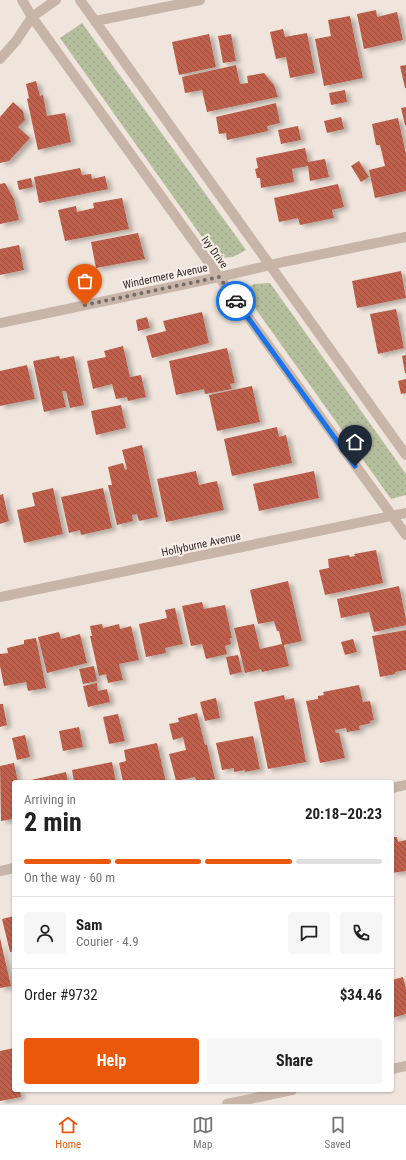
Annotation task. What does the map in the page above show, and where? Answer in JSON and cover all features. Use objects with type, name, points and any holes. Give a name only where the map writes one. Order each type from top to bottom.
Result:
[{"type":"street","name":"Ivy Drive","points":[[22,0],[32,17],[406,535]]},
{"type":"street","points":[[0,59],[16,41],[32,17],[56,0]]},
{"type":"street","points":[[80,0],[406,454]]},
{"type":"street","points":[[95,21],[200,0]]},
{"type":"street","name":"Windermere Avenue","points":[[0,324],[406,237]]},
{"type":"street","name":"Hollyburne Avenue","points":[[0,597],[406,513]]},
{"type":"street","points":[[394,788],[406,785]]},
{"type":"street","points":[[0,871],[12,868]]},
{"type":"street","points":[[394,1069],[406,1066]]},
{"type":"street","points":[[227,1104],[283,1092]]},
{"type":"green space","points":[[82,23],[246,250],[233,257],[217,258],[60,38]]},
{"type":"green space","points":[[270,283],[406,474],[406,495],[391,499],[243,291],[254,284]]},
{"type":"building","points":[[376,10],[377,17],[397,12],[403,40],[364,49],[357,14]]},
{"type":"building","points":[[350,16],[363,78],[324,86],[315,39],[331,36],[328,20]]},
{"type":"building","points":[[283,29],[285,37],[307,33],[315,73],[290,78],[286,57],[276,59],[270,32]]},
{"type":"building","points":[[209,34],[216,67],[179,75],[172,42]]},
{"type":"building","points":[[231,34],[236,61],[223,63],[218,36]]},
{"type":"building","points":[[236,65],[240,84],[248,83],[247,76],[264,73],[274,85],[278,97],[207,112],[202,90],[185,93],[182,77]]},
{"type":"building","points":[[406,65],[406,88],[405,88],[400,66]]},
{"type":"building","points":[[36,81],[40,96],[43,95],[47,116],[65,113],[71,142],[38,150],[27,99],[29,98],[26,84]]},
{"type":"building","points":[[345,90],[347,102],[331,105],[329,93]]},
{"type":"building","points":[[13,102],[23,111],[25,120],[18,127],[30,138],[9,161],[0,163],[0,117]]},
{"type":"building","points":[[276,103],[280,123],[267,126],[268,131],[227,140],[226,133],[219,134],[216,117]]},
{"type":"building","points":[[406,107],[406,125],[405,125],[401,108]]},
{"type":"building","points":[[341,117],[344,129],[327,133],[324,121]]},
{"type":"building","points":[[398,118],[406,154],[406,191],[375,198],[369,170],[385,166],[380,145],[376,145],[372,124]]},
{"type":"building","points":[[298,126],[301,140],[281,144],[278,130]]},
{"type":"building","points":[[305,148],[308,162],[325,159],[329,177],[310,181],[308,166],[292,169],[294,182],[261,188],[260,178],[257,178],[255,169],[258,168],[256,158]]},
{"type":"building","points":[[359,161],[369,177],[361,182],[351,166]]},
{"type":"building","points":[[80,168],[82,175],[91,174],[92,179],[105,176],[108,189],[39,203],[34,177]]},
{"type":"building","points":[[31,178],[33,187],[19,190],[17,181]]},
{"type":"building","points":[[5,183],[14,199],[19,220],[0,224],[0,184]]},
{"type":"building","points":[[338,184],[344,207],[332,210],[334,218],[300,225],[298,218],[279,222],[274,198]]},
{"type":"building","points":[[122,198],[129,229],[65,241],[58,210],[76,206],[77,212],[94,208],[93,203]]},
{"type":"building","points":[[138,233],[145,259],[96,268],[91,242]]},
{"type":"building","points":[[19,245],[24,270],[0,275],[0,249]]},
{"type":"building","points":[[401,271],[406,298],[357,308],[352,281]]},
{"type":"building","points":[[396,309],[404,348],[378,354],[370,314]]},
{"type":"building","points":[[202,312],[209,343],[152,358],[146,336],[166,331],[163,321]]},
{"type":"building","points":[[147,317],[150,328],[138,331],[136,320]]},
{"type":"building","points":[[123,346],[130,377],[141,375],[146,397],[128,401],[127,397],[116,399],[112,384],[93,389],[87,361],[106,357],[104,351]]},
{"type":"building","points":[[227,348],[235,383],[230,384],[232,389],[205,394],[204,389],[176,395],[169,361]]},
{"type":"building","points":[[406,355],[406,373],[405,373],[402,356]]},
{"type":"building","points":[[59,356],[60,359],[74,356],[84,405],[70,408],[66,391],[62,391],[66,407],[44,412],[33,361]]},
{"type":"building","points":[[27,365],[35,399],[0,406],[0,371]]},
{"type":"building","points":[[406,379],[406,393],[401,394],[398,381]]},
{"type":"building","points":[[252,386],[260,422],[217,431],[209,395]]},
{"type":"building","points":[[121,405],[126,428],[96,435],[91,411]]},
{"type":"building","points":[[277,427],[279,437],[286,435],[292,463],[232,476],[224,439]]},
{"type":"building","points":[[142,445],[158,517],[139,521],[137,514],[132,515],[133,521],[117,525],[108,485],[112,485],[108,467],[123,463],[125,470],[127,469],[122,450]]},
{"type":"building","points":[[196,471],[199,485],[217,481],[224,510],[166,522],[157,479]]},
{"type":"building","points":[[314,471],[319,498],[259,511],[253,484]]},
{"type":"building","points":[[53,488],[63,534],[24,543],[17,510],[35,506],[32,493]]},
{"type":"building","points":[[103,488],[112,528],[81,535],[80,530],[69,533],[61,497]]},
{"type":"building","points":[[3,494],[9,521],[0,524],[0,495]]},
{"type":"building","points":[[376,550],[383,583],[325,595],[319,570],[329,568],[328,559],[349,555],[350,557],[355,556],[354,554]]},
{"type":"building","points":[[288,581],[302,641],[284,645],[289,666],[262,672],[261,669],[245,673],[234,628],[254,624],[260,649],[282,644],[279,631],[277,631],[274,621],[258,624],[250,590]]},
{"type":"building","points":[[399,586],[406,625],[374,632],[369,612],[341,618],[337,599]]},
{"type":"building","points":[[202,602],[204,609],[225,605],[232,638],[230,638],[231,644],[225,646],[227,654],[206,659],[202,644],[191,646],[182,606]]},
{"type":"building","points":[[175,608],[183,644],[165,648],[166,653],[146,657],[139,624],[167,618],[165,610]]},
{"type":"building","points":[[102,624],[103,628],[119,624],[120,629],[131,626],[139,660],[119,664],[123,680],[108,683],[106,674],[99,676],[90,636],[92,636],[90,626]]},
{"type":"building","points":[[406,630],[406,670],[380,677],[372,636]]},
{"type":"building","points":[[59,632],[61,639],[80,634],[87,663],[47,673],[38,637]]},
{"type":"building","points":[[36,638],[46,688],[28,691],[26,682],[4,686],[0,666],[0,654],[8,653],[7,648],[24,644],[24,640]]},
{"type":"building","points":[[353,639],[357,652],[345,655],[341,642]]},
{"type":"building","points":[[238,655],[242,672],[230,675],[226,657]]},
{"type":"building","points":[[94,666],[97,681],[83,684],[79,669]]},
{"type":"building","points":[[97,683],[98,691],[107,689],[110,702],[88,707],[83,686]]},
{"type":"building","points":[[359,685],[363,702],[370,701],[374,720],[370,721],[371,723],[359,726],[360,730],[347,732],[346,728],[335,730],[336,733],[339,733],[345,758],[320,763],[306,701],[318,699],[318,696],[324,695],[323,692]]},
{"type":"building","points":[[284,695],[285,700],[294,698],[306,762],[268,769],[254,702]]},
{"type":"building","points":[[216,698],[220,718],[205,721],[200,702]]},
{"type":"building","points":[[0,704],[3,704],[7,725],[0,727]]},
{"type":"building","points":[[197,713],[205,745],[207,745],[215,779],[196,780],[195,777],[176,780],[169,754],[186,750],[183,737],[173,740],[169,724],[179,722],[178,718]]},
{"type":"building","points":[[118,714],[125,741],[109,744],[103,717]]},
{"type":"building","points":[[79,727],[83,747],[63,751],[59,731]]},
{"type":"building","points":[[25,735],[30,757],[17,760],[12,738]]},
{"type":"building","points":[[253,736],[260,769],[245,772],[245,770],[234,772],[234,768],[222,770],[216,743]]},
{"type":"building","points":[[157,743],[166,780],[123,780],[119,763],[126,761],[124,750]]},
{"type":"building","points":[[112,762],[116,780],[74,780],[72,770]]},
{"type":"building","points":[[14,763],[18,780],[12,780],[12,819],[1,821],[0,766]]},
{"type":"building","points":[[66,772],[68,780],[31,780]]},
{"type":"building","points":[[394,837],[397,837],[398,842],[406,840],[406,871],[394,873]]},
{"type":"building","points":[[12,916],[12,952],[10,952],[2,919]]},
{"type":"building","points":[[0,938],[11,986],[0,988]]},
{"type":"building","points":[[403,977],[406,989],[406,1014],[394,1017],[394,979]]},
{"type":"building","points":[[12,1048],[12,1092],[20,1092],[21,1097],[0,1101],[0,1051]]},
{"type":"way so far","points":[[85,305],[219,277],[236,301]]},
{"type":"route","points":[[236,301],[355,466]]}]
